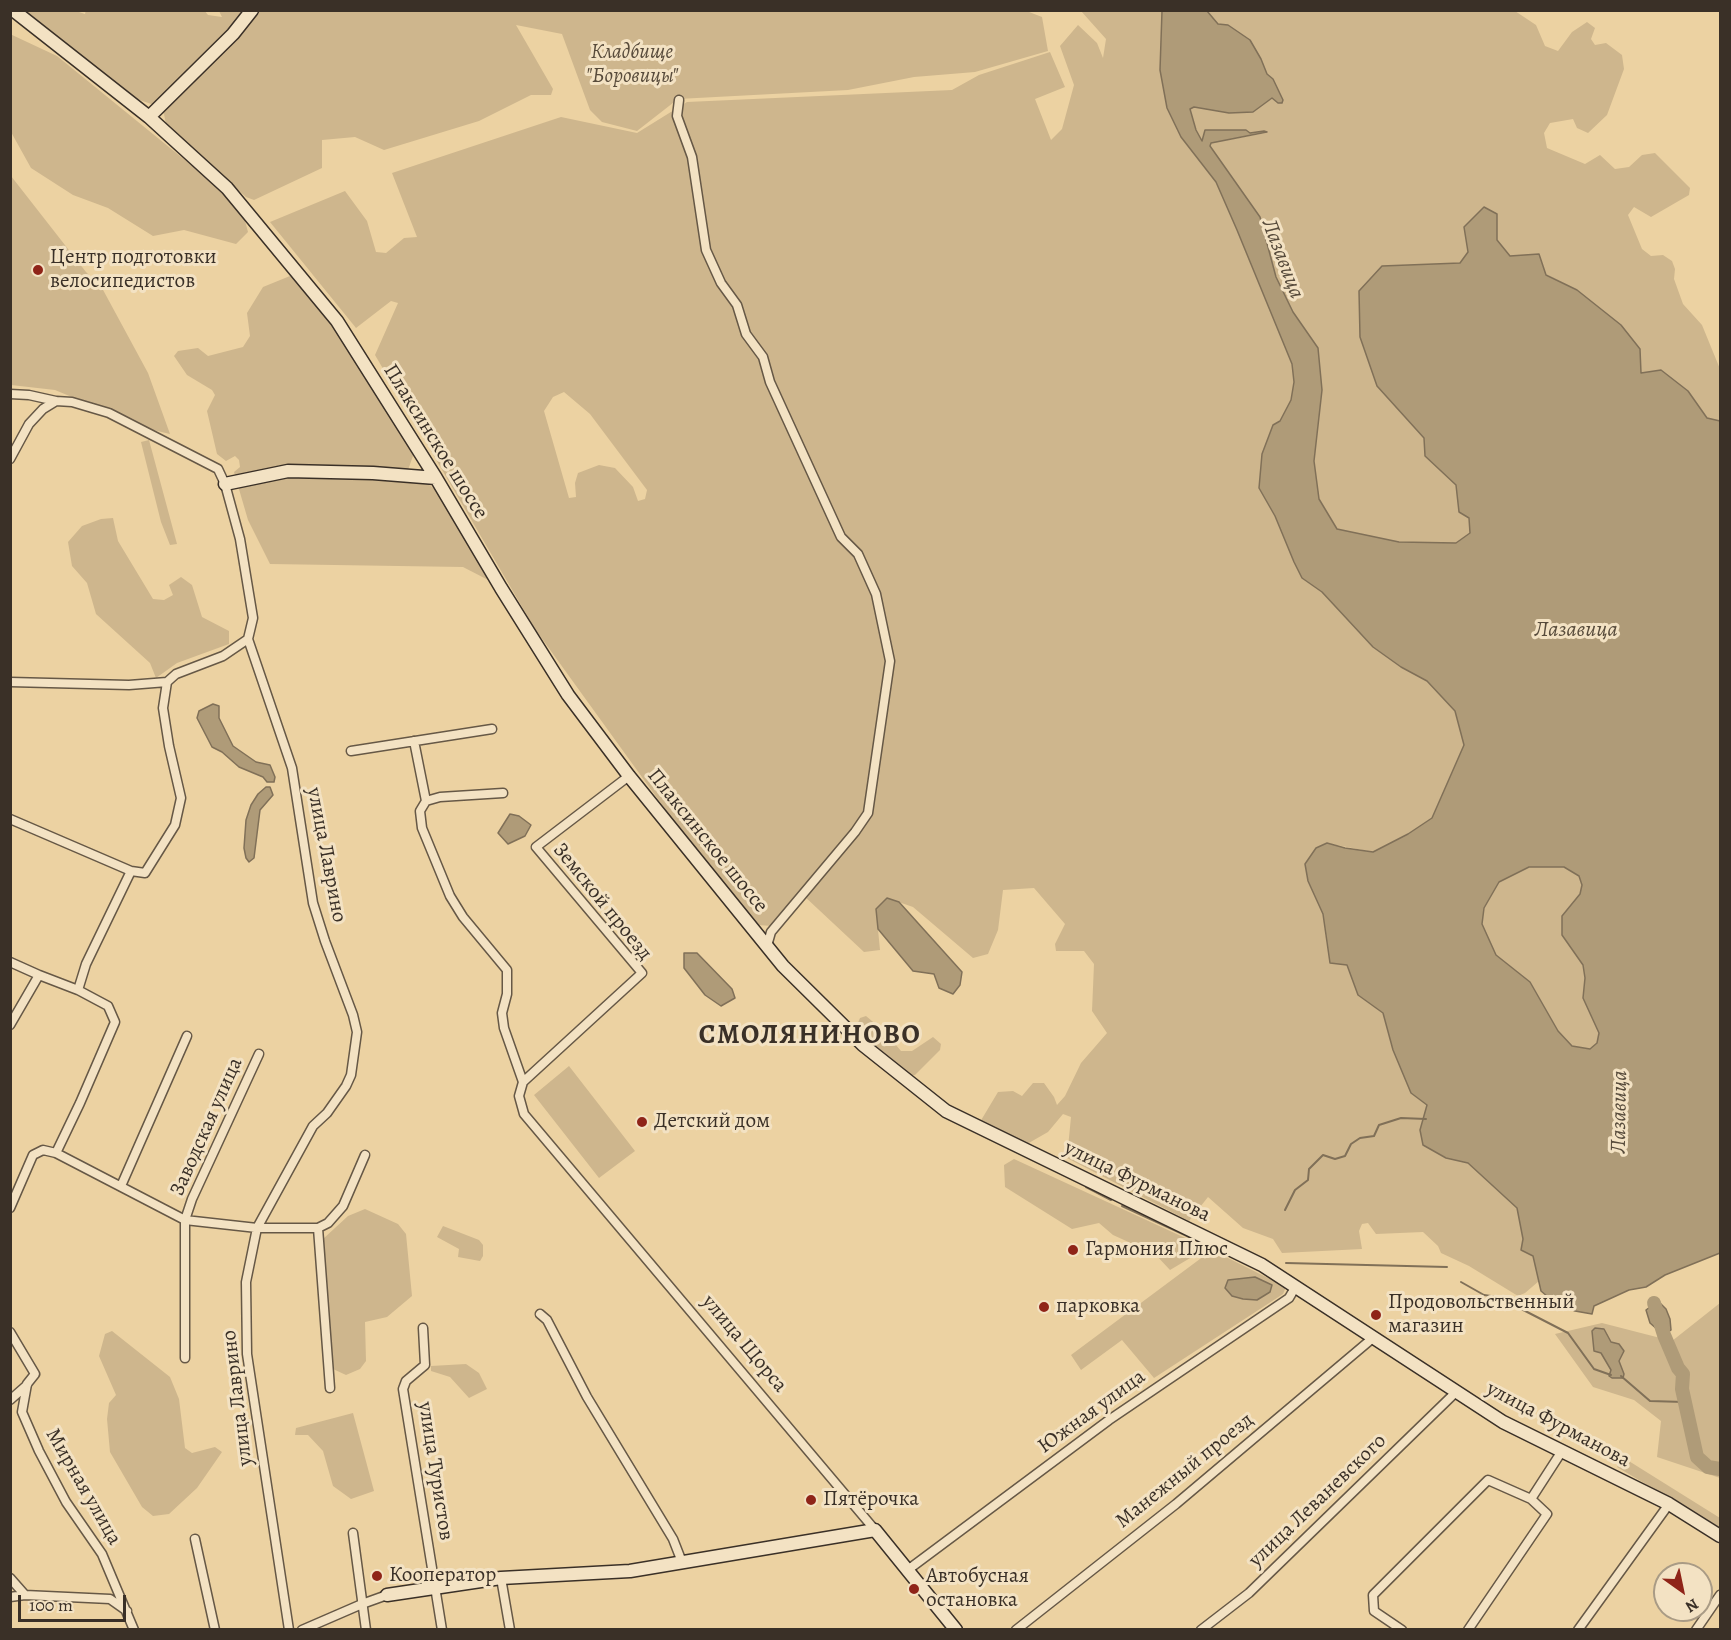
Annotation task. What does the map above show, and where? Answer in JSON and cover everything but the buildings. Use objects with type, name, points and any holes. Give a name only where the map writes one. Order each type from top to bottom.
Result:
[{"type":"main road","name":"Плаксинское шоссе","points":[[13,10],[149,117],[228,188],[338,321],[568,695],[628,776],[767,946],[809,993],[863,1045],[910,1081]]},
{"type":"main road","points":[[149,117],[233,34],[252,10]]},
{"type":"main road","points":[[225,484],[288,471],[373,472],[436,478]]},
{"type":"main road","name":"улица Фурманова","points":[[910,1081],[946,1111],[966,1122],[1262,1265],[1503,1422],[1669,1504],[1720,1536]]},
{"type":"main road","points":[[387,1595],[501,1578],[630,1571],[875,1530]]},
{"type":"main road","name":"улица Щорса","points":[[875,1530],[956,1629]]},
{"type":"street","points":[[679,100],[677,116],[692,157],[706,250],[721,283],[736,305],[746,334],[763,357],[770,382],[841,537],[858,554],[876,594],[890,661],[868,813],[855,832],[771,932],[767,946]]},
{"type":"street","points":[[10,394],[72,402],[109,413],[218,469],[225,484],[240,539],[253,618],[248,639],[223,656],[176,674],[167,682],[129,685],[10,682]]},
{"type":"street","points":[[10,459],[29,424],[43,409],[56,401]]},
{"type":"street","name":"улица Лаврино","points":[[248,639],[292,768],[313,903],[357,1032],[351,1075],[327,1113],[313,1126],[257,1228],[246,1282],[247,1354],[289,1629]]},
{"type":"street","points":[[10,819],[131,871],[146,873],[175,825],[181,798],[163,708],[167,682]]},
{"type":"street","points":[[351,751],[492,729]]},
{"type":"street","name":"улица Щорса","points":[[414,741],[426,801],[420,811],[422,828],[450,896],[463,917],[507,970],[507,994],[502,1013],[504,1028],[522,1080],[519,1096],[524,1114],[875,1530]]},
{"type":"street","name":"Земской проезд","points":[[522,1080],[642,972],[536,847],[628,776]]},
{"type":"street","points":[[426,801],[440,797],[503,793]]},
{"type":"street","points":[[78,990],[86,964],[131,871]]},
{"type":"street","points":[[10,962],[78,990],[108,1006],[115,1022],[56,1153]]},
{"type":"street","points":[[10,1025],[39,975]]},
{"type":"street","points":[[121,1186],[187,1036]]},
{"type":"street","name":"Заводская улица","points":[[185,1358],[185,1220],[192,1199],[260,1054]]},
{"type":"street","points":[[10,1208],[33,1155],[44,1150],[56,1153],[185,1220],[257,1228],[318,1228],[328,1223],[343,1206],[365,1155]]},
{"type":"street","points":[[318,1228],[330,1388]]},
{"type":"street","name":"Южная улица","points":[[909,1569],[1109,1420],[1289,1298],[1296,1286]]},
{"type":"street","points":[[540,1314],[547,1320],[587,1397],[674,1539],[682,1562]]},
{"type":"street","name":"улица Туристов","points":[[423,1328],[425,1365],[406,1381],[403,1389],[442,1629]]},
{"type":"street","name":"Мирная улица","points":[[10,1332],[35,1374],[27,1384],[22,1412],[39,1451],[66,1502],[102,1554],[134,1629]]},
{"type":"street","name":"Манежный проезд","points":[[1016,1629],[1176,1504],[1374,1337]]},
{"type":"street","points":[[10,1400],[27,1384]]},
{"type":"street","name":"улица Леваневского","points":[[1201,1629],[1249,1593],[1456,1392]]},
{"type":"street","points":[[1531,1499],[1562,1451]]},
{"type":"street","points":[[1402,1629],[1374,1611],[1373,1595],[1488,1480],[1531,1499],[1547,1514],[1468,1629]]},
{"type":"street","points":[[1578,1629],[1669,1504]]},
{"type":"street","points":[[353,1533],[366,1629]]},
{"type":"street","points":[[195,1539],[215,1629]]},
{"type":"street","points":[[10,1578],[24,1595]]},
{"type":"street","points":[[501,1578],[510,1629]]},
{"type":"street","points":[[302,1629],[387,1595]]},
{"type":"street","points":[[1696,1629],[1720,1595]]},
{"type":"street","points":[[10,1596],[110,1599],[128,1611]]},
{"type":"green space","name":"Кладбище \"Боровицы\"","points":[[86,10],[204,10],[208,15],[222,17],[219,11],[1024,10],[1042,17],[1048,51],[975,72],[914,77],[848,90],[678,99],[637,131],[602,122],[590,110],[562,34],[516,25],[553,89],[551,95],[531,95],[479,121],[384,150],[355,137],[322,140],[322,168],[254,200],[246,197],[166,124],[164,114],[157,106],[131,97],[23,11],[76,11],[85,14]]},
{"type":"green space","points":[[1081,11],[1162,11],[1160,70],[1181,137],[1216,182],[1292,364],[1294,382],[1291,400],[1280,421],[1273,425],[1262,454],[1259,488],[1275,516],[1302,578],[1322,592],[1373,647],[1401,667],[1427,681],[1455,711],[1464,745],[1432,818],[1408,834],[1373,852],[1326,843],[1316,848],[1305,864],[1308,881],[1323,914],[1327,945],[1347,965],[1358,995],[1383,1013],[1393,1050],[1411,1093],[1427,1105],[1420,1130],[1446,1158],[1468,1163],[1517,1208],[1523,1239],[1521,1250],[1533,1256],[1539,1281],[1518,1296],[1469,1266],[1441,1253],[1438,1246],[1423,1232],[1376,1234],[1368,1223],[1362,1224],[1359,1231],[1362,1249],[1282,1253],[1273,1239],[1243,1228],[1208,1197],[1189,1221],[1067,1158],[1071,1117],[1063,1114],[1048,1132],[1027,1144],[980,1122],[998,1092],[1013,1091],[1022,1096],[1033,1083],[1044,1083],[1057,1105],[1065,1096],[1081,1063],[1107,1033],[1092,1011],[1094,964],[1084,951],[1056,951],[1055,944],[1065,924],[1034,888],[1003,890],[998,930],[988,954],[973,958],[913,907],[887,898],[876,909],[880,950],[864,952],[803,895],[772,926],[758,925],[738,910],[535,629],[375,355],[398,303],[391,301],[356,328],[270,222],[345,191],[367,221],[376,252],[386,253],[404,238],[417,237],[392,173],[561,117],[637,133],[687,102],[952,90],[979,75],[1050,52],[1065,87],[1035,99],[1051,140],[1062,129],[1074,85],[1060,46],[1078,25],[1097,43],[1103,58],[1106,39]],"holes":[[[564,392],[590,414],[647,490],[645,499],[638,501],[633,487],[615,468],[599,465],[578,473],[575,483],[576,497],[569,498],[544,411],[553,397]]]},
{"type":"green space","points":[[1207,11],[1515,11],[1536,25],[1545,46],[1558,51],[1572,32],[1587,22],[1595,28],[1591,39],[1595,45],[1606,43],[1622,55],[1624,69],[1607,115],[1588,133],[1577,128],[1573,119],[1550,123],[1544,133],[1547,148],[1585,164],[1600,155],[1615,169],[1629,167],[1642,155],[1655,153],[1690,188],[1689,195],[1651,217],[1634,207],[1628,215],[1642,249],[1651,256],[1663,255],[1672,261],[1675,269],[1674,279],[1683,304],[1702,325],[1720,369],[1720,421],[1707,418],[1688,391],[1641,373],[1640,349],[1577,290],[1510,256],[1497,240],[1497,214],[1460,263],[1382,266],[1377,386],[1424,438],[1425,456],[1456,485],[1459,511],[1469,517],[1470,533],[1456,543],[1399,542],[1337,529],[1319,499],[1314,461],[1322,390],[1318,348],[1293,312],[1276,277],[1260,217],[1210,146],[1211,143],[1266,133],[1264,131],[1250,133],[1245,130],[1205,130],[1202,141],[1190,109],[1194,107],[1229,113],[1253,112],[1272,98],[1273,79],[1267,74],[1261,59],[1228,25],[1218,24]]},
{"type":"green space","points":[[10,34],[57,56],[223,191],[244,217],[248,232],[236,244],[184,230],[153,236],[108,208],[73,195],[31,168],[11,132]]},
{"type":"green space","points":[[11,176],[86,272],[102,288],[148,373],[170,434],[149,429],[55,390],[11,385]]},
{"type":"green space","points":[[290,276],[315,299],[355,357],[414,453],[408,470],[435,489],[496,584],[463,567],[270,564],[248,520],[234,472],[240,467],[239,460],[235,456],[226,461],[217,454],[207,411],[215,395],[212,390],[187,375],[174,356],[178,351],[198,348],[208,356],[243,347],[250,336],[247,313],[263,287]]},
{"type":"green space","points":[[149,440],[177,544],[170,545],[161,522],[141,442]]},
{"type":"green space","points":[[113,518],[118,541],[153,599],[164,600],[173,595],[169,585],[181,577],[192,585],[202,617],[229,631],[229,644],[177,663],[156,678],[150,663],[96,614],[87,583],[72,566],[68,542],[82,526],[101,519]]},
{"type":"green space","points":[[1528,867],[1564,867],[1579,876],[1582,885],[1580,894],[1562,916],[1562,935],[1583,965],[1585,978],[1583,998],[1599,1033],[1597,1043],[1590,1049],[1572,1046],[1558,1031],[1530,982],[1496,955],[1482,924],[1484,908],[1499,882]]},
{"type":"green space","points":[[866,1016],[885,1032],[901,1051],[912,1051],[933,1037],[941,1044],[940,1050],[915,1075],[908,1076],[863,1040],[857,1025],[860,1018]]},
{"type":"green space","points":[[569,1066],[635,1151],[599,1178],[534,1095]]},
{"type":"green space","points":[[1014,1159],[1207,1248],[1170,1270],[1155,1254],[1113,1235],[1099,1223],[1072,1229],[1005,1187],[1004,1165]]},
{"type":"green space","points":[[365,1209],[398,1224],[406,1234],[412,1296],[387,1317],[365,1322],[366,1361],[360,1369],[346,1375],[333,1369],[323,1239],[348,1216]]},
{"type":"green space","points":[[443,1226],[479,1240],[483,1245],[483,1256],[480,1261],[458,1257],[459,1249],[437,1237]]},
{"type":"green space","points":[[1212,1250],[1286,1287],[1283,1294],[1154,1378],[1122,1340],[1081,1370],[1071,1355]]},
{"type":"green space","points":[[1720,1303],[1720,1478],[1657,1457],[1661,1421],[1634,1400],[1593,1387],[1555,1334],[1602,1323],[1672,1341]]},
{"type":"green space","points":[[112,1331],[170,1377],[179,1399],[185,1448],[192,1453],[215,1447],[222,1452],[197,1488],[169,1514],[153,1516],[142,1507],[110,1452],[107,1419],[109,1403],[116,1395],[99,1356],[105,1334]]},
{"type":"green space","points":[[466,1364],[479,1373],[487,1389],[469,1398],[450,1377],[431,1371],[431,1366]]},
{"type":"green space","points":[[353,1413],[374,1491],[351,1499],[333,1486],[323,1451],[308,1435],[295,1435],[296,1428]]},
{"type":"green space","points":[[1624,1458],[1720,1518],[1720,1528],[1617,1467]]},
{"type":"water","name":"Лазавица","points":[[1162,11],[1207,11],[1218,24],[1228,25],[1250,40],[1283,100],[1282,103],[1278,103],[1272,98],[1253,112],[1229,113],[1194,107],[1190,109],[1202,141],[1205,130],[1267,132],[1211,143],[1210,146],[1260,217],[1276,277],[1293,312],[1318,348],[1322,390],[1314,461],[1319,499],[1337,529],[1399,542],[1456,543],[1470,533],[1469,518],[1459,512],[1456,485],[1425,456],[1424,438],[1377,386],[1360,337],[1359,291],[1382,266],[1460,263],[1468,252],[1464,227],[1484,207],[1497,214],[1497,240],[1510,256],[1539,254],[1546,275],[1577,290],[1621,325],[1640,349],[1641,373],[1661,370],[1688,391],[1707,418],[1720,421],[1720,1253],[1665,1275],[1646,1287],[1629,1290],[1594,1306],[1592,1314],[1575,1311],[1555,1303],[1541,1291],[1533,1256],[1521,1250],[1523,1239],[1517,1208],[1468,1163],[1446,1158],[1423,1145],[1420,1130],[1427,1105],[1411,1093],[1393,1050],[1383,1013],[1358,995],[1347,965],[1330,963],[1323,914],[1308,881],[1305,864],[1316,848],[1327,843],[1373,852],[1408,834],[1432,818],[1464,745],[1455,711],[1427,681],[1401,667],[1373,647],[1322,592],[1302,578],[1275,516],[1259,488],[1262,454],[1273,425],[1280,421],[1291,400],[1294,382],[1292,364],[1216,182],[1181,137],[1167,108],[1160,70]],"holes":[[[1529,867],[1564,867],[1579,876],[1582,885],[1580,894],[1562,916],[1562,935],[1583,965],[1585,978],[1583,998],[1599,1033],[1597,1043],[1590,1049],[1572,1046],[1558,1031],[1530,982],[1496,955],[1482,924],[1484,908],[1499,882]]]},
{"type":"water","points":[[213,704],[219,706],[219,718],[233,746],[256,762],[270,765],[275,777],[274,782],[267,782],[263,777],[239,767],[222,752],[212,747],[197,718],[199,711]]},
{"type":"water","points":[[266,787],[270,787],[273,795],[260,810],[254,858],[249,862],[244,848],[246,820],[251,805]]},
{"type":"water","points":[[510,814],[519,816],[531,825],[525,836],[508,844],[498,833]]},
{"type":"water","points":[[887,898],[899,902],[962,972],[960,985],[953,994],[939,988],[934,974],[913,971],[878,929],[876,909]]},
{"type":"water","points":[[684,953],[697,953],[732,989],[735,998],[721,1006],[705,995],[684,968]]},
{"type":"water","points":[[1255,1277],[1272,1285],[1270,1292],[1257,1300],[1232,1296],[1225,1288],[1228,1280]]},
{"type":"water","points":[[1658,1301],[1666,1309],[1671,1330],[1661,1337],[1658,1330],[1650,1323],[1646,1310]]},
{"type":"water","points":[[1595,1328],[1604,1329],[1611,1342],[1619,1344],[1624,1351],[1619,1361],[1624,1374],[1623,1378],[1609,1376],[1611,1370],[1601,1353],[1594,1351],[1592,1331]]},
{"type":"waterway","points":[[1285,1210],[1295,1190],[1308,1180],[1309,1169],[1323,1155],[1335,1159],[1345,1156],[1351,1144],[1360,1138],[1374,1136],[1379,1125],[1401,1118],[1426,1119]]},
{"type":"waterway","points":[[1086,1187],[1111,1200]]},
{"type":"waterway","points":[[1122,1206],[1226,1254]]},
{"type":"waterway","points":[[1286,1263],[1447,1267]]},
{"type":"waterway","points":[[1461,1282],[1484,1295],[1498,1297],[1568,1333],[1594,1369],[1611,1375]]},
{"type":"waterway","name":"Лазавица","points":[[1654,1303],[1664,1335],[1678,1368],[1683,1374],[1682,1389],[1697,1457],[1708,1467],[1720,1469]]},
{"type":"waterway","points":[[1621,1376],[1650,1401],[1684,1402]]},
{"type":"place","name":"Центр подготовки велосипедистов","points":[[38,270]]},
{"type":"place","name":"Детский дом","points":[[642,1122]]},
{"type":"place","name":"Гармония Плюс","points":[[1073,1250]]},
{"type":"place","name":"парковка","points":[[1044,1307]]},
{"type":"place","name":"Продовольственный магазин","points":[[1376,1315]]},
{"type":"place","name":"Пятёрочка","points":[[811,1500]]},
{"type":"place","name":"Кооператор","points":[[377,1576]]},
{"type":"place","name":"Автобусная остановка","points":[[914,1589]]},
{"type":"district","name":"СМОЛЯНИНОВО","points":[[810,1036]]}]
